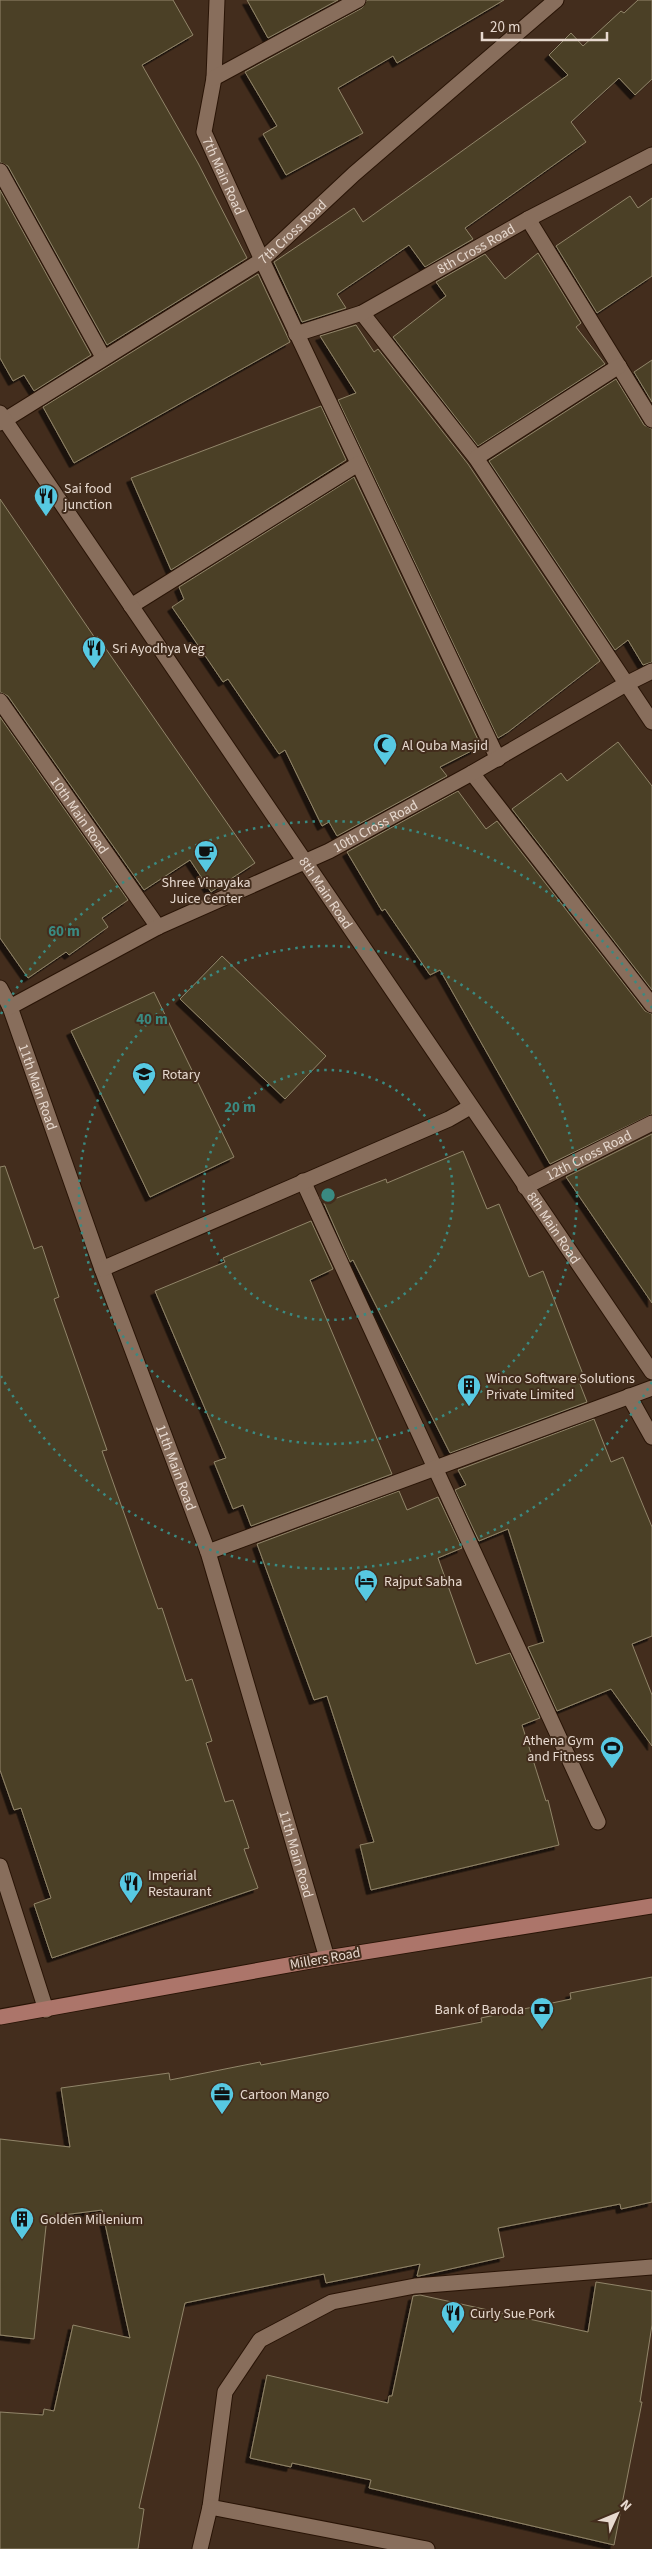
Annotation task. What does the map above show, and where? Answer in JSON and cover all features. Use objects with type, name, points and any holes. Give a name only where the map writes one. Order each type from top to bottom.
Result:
[{"type":"main road","name":"Millers Road","points":[[0,2017],[327,1958],[652,1906]]},
{"type":"street","name":"7th Main Road","points":[[217,0],[214,78],[204,132],[296,334],[498,759]]},
{"type":"street","points":[[214,78],[358,0]]},
{"type":"street","name":"7th Cross Road","points":[[2,419],[262,260],[354,174],[556,0]]},
{"type":"street","name":"8th Cross Road","points":[[296,334],[362,313],[528,219],[652,154]]},
{"type":"street","points":[[0,171],[103,357]]},
{"type":"street","points":[[528,219],[652,420]]},
{"type":"street","points":[[362,313],[476,458],[652,722]]},
{"type":"street","points":[[476,458],[619,366]]},
{"type":"street","name":"8th Main Road","points":[[2,419],[306,863],[470,1107],[650,1367]]},
{"type":"street","points":[[131,606],[358,464]]},
{"type":"street","name":"10th Cross Road","points":[[10,1006],[158,927],[306,863],[498,759],[626,684],[652,671]]},
{"type":"street","name":"10th Main Road","points":[[0,701],[158,927]]},
{"type":"street","points":[[472,773],[652,1005]]},
{"type":"street","name":"11th Main Road","points":[[0,988],[10,1006],[102,1269],[208,1552],[327,1958]]},
{"type":"street","points":[[102,1269],[449,1119],[470,1107]]},
{"type":"street","name":"12th Cross Road","points":[[525,1187],[652,1123]]},
{"type":"street","points":[[303,1181],[598,1822]]},
{"type":"street","points":[[208,1552],[652,1388]]},
{"type":"street","points":[[629,1396],[652,1437]]},
{"type":"street","points":[[0,1866],[46,2010]]},
{"type":"street","points":[[200,2549],[210,2507],[225,2392],[260,2340],[332,2302],[415,2286],[652,2267]]},
{"type":"street","points":[[210,2507],[428,2549]]},
{"type":"building","points":[[0,0],[173,0],[193,35],[142,65],[198,163],[247,258],[107,345],[8,166],[0,162]]},
{"type":"building","points":[[247,0],[338,0],[268,38]]},
{"type":"building","points":[[367,0],[504,0],[397,63],[393,56],[338,88],[363,133],[286,175],[263,134],[277,126],[245,72],[362,8]]},
{"type":"building","points":[[638,0],[652,0],[652,79],[635,95],[619,78],[571,122],[586,142],[465,228],[473,239],[425,267],[409,245],[337,294],[346,308],[302,322],[274,262],[354,208],[363,222],[568,75],[549,55],[571,33],[583,46],[621,11],[624,13]]},
{"type":"building","points":[[0,190],[91,355],[34,391],[24,375],[13,381],[0,358]]},
{"type":"building","points":[[630,196],[638,208],[652,198],[652,276],[597,313],[556,246]]},
{"type":"building","points":[[538,253],[581,323],[576,327],[605,364],[478,446],[393,337],[446,296],[436,282],[485,254],[505,279]]},
{"type":"building","points":[[258,274],[290,342],[74,463],[43,407]]},
{"type":"building","points":[[356,325],[374,352],[378,349],[468,464],[600,661],[498,738],[338,400],[356,393],[320,336]]},
{"type":"building","points":[[652,360],[652,402],[634,372]]},
{"type":"building","points":[[616,379],[644,425],[652,429],[652,662],[643,665],[628,640],[615,650],[489,461]]},
{"type":"building","points":[[321,406],[346,460],[171,570],[131,478]]},
{"type":"building","points":[[354,477],[481,746],[440,767],[447,776],[337,836],[329,822],[322,826],[285,750],[279,754],[228,679],[223,682],[172,607],[184,599],[179,587]]},
{"type":"building","points":[[0,499],[95,638],[97,636],[255,863],[211,892],[190,860],[144,890],[8,696],[0,692]]},
{"type":"building","points":[[0,717],[128,900],[102,918],[108,927],[69,955],[66,952],[28,978],[0,938]]},
{"type":"building","points":[[618,742],[652,786],[652,990],[512,809],[561,773],[567,781]]},
{"type":"building","points":[[458,791],[486,829],[497,821],[645,1011],[652,1014],[652,1114],[550,1164],[440,970],[430,975],[385,909],[382,911],[347,852]]},
{"type":"building","points":[[222,956],[326,1056],[285,1099],[180,999]]},
{"type":"building","points":[[154,992],[234,1157],[150,1197],[71,1031]]},
{"type":"building","points":[[652,1134],[652,1303],[566,1177]]},
{"type":"building","points":[[463,1151],[487,1209],[499,1204],[529,1277],[543,1271],[584,1377],[578,1379],[587,1402],[450,1453],[353,1260],[350,1262],[324,1203],[386,1179],[387,1183]]},
{"type":"building","points":[[5,1166],[34,1249],[42,1246],[59,1297],[54,1299],[107,1450],[102,1451],[158,1609],[162,1608],[186,1681],[192,1679],[212,1741],[206,1743],[225,1802],[233,1800],[249,1848],[244,1849],[258,1888],[52,1958],[34,1904],[51,1898],[21,1808],[14,1810],[0,1770],[0,1167]]},
{"type":"building","points":[[311,1221],[333,1269],[310,1280],[392,1474],[251,1526],[243,1505],[233,1509],[214,1462],[226,1458],[155,1291],[225,1262],[223,1258]]},
{"type":"building","points":[[594,1419],[611,1462],[623,1457],[652,1527],[652,1636],[632,1644],[652,1695],[652,1746],[611,1689],[557,1711],[528,1647],[544,1642],[508,1529],[479,1541],[455,1490],[466,1485],[458,1470]]},
{"type":"building","points":[[399,1491],[407,1510],[438,1497],[462,1548],[438,1558],[476,1664],[510,1653],[540,1718],[522,1725],[546,1801],[548,1800],[559,1845],[371,1890],[360,1845],[374,1842],[327,1696],[314,1700],[257,1544]]},
{"type":"building","points":[[652,1977],[652,2202],[621,2209],[620,2204],[498,2228],[504,2257],[419,2276],[417,2276],[420,2264],[326,2283],[324,2274],[185,2303],[139,2508],[144,2509],[138,2549],[0,2549],[0,2412],[43,2415],[44,2409],[54,2411],[73,2325],[130,2338],[102,2210],[47,2217],[34,2339],[0,2335],[0,2139],[70,2147],[61,2088],[169,2073],[170,2080],[260,2062],[261,2065],[482,2022],[481,2018],[571,1999],[570,1993]]},
{"type":"building","points":[[596,2282],[652,2291],[652,2325],[640,2402],[642,2402],[614,2545],[369,2488],[371,2480],[292,2463],[291,2467],[250,2458],[267,2375],[388,2403],[389,2396],[392,2396],[413,2296],[420,2295],[588,2332]]},
{"type":"place","name":"Sai food junction","points":[[46,517]]},
{"type":"place","name":"Sri Ayodhya Veg","points":[[94,669]]},
{"type":"place","name":"Al Quba Masjid","points":[[385,766]]},
{"type":"place","name":"Shree Vinayaka Juice Center","points":[[206,873]]},
{"type":"place","name":"Rotary","points":[[144,1095]]},
{"type":"place","name":"Winco Software Solutions Private Limited","points":[[469,1407]]},
{"type":"place","name":"Rajput Sabha","points":[[366,1602]]},
{"type":"place","name":"Athena Gym and Fitness","points":[[612,1769]]},
{"type":"place","name":"Imperial Restaurant","points":[[131,1904]]},
{"type":"place","name":"Bank of Baroda","points":[[542,2030]]},
{"type":"place","name":"Cartoon Mango","points":[[222,2115]]},
{"type":"place","name":"Golden Millenium","points":[[22,2240]]},
{"type":"place","name":"Curly Sue Pork","points":[[453,2334]]}]
